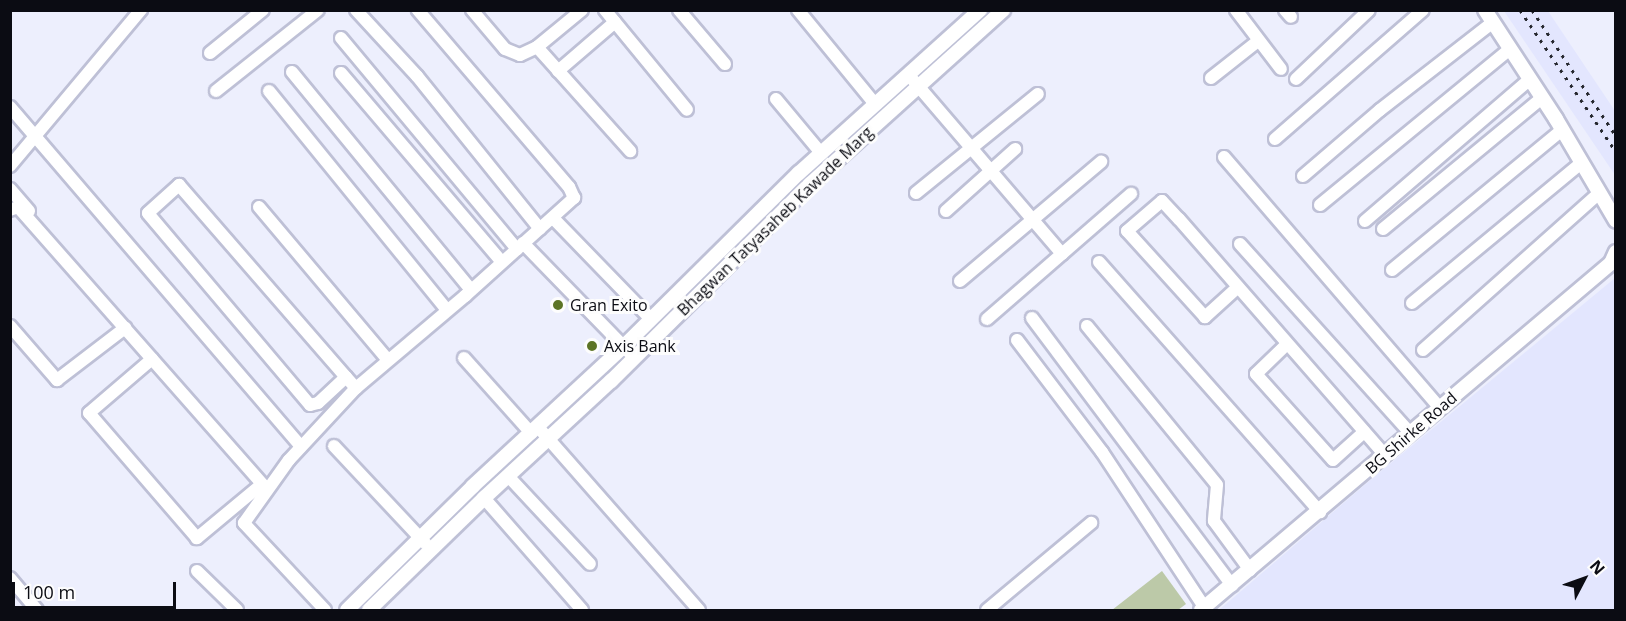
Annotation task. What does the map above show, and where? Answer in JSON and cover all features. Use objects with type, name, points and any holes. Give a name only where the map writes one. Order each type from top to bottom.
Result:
[{"type":"street","points":[[10,166],[36,138],[141,10]]},
{"type":"street","points":[[210,53],[263,10]]},
{"type":"street","points":[[216,91],[318,10]]},
{"type":"street","points":[[356,10],[417,76],[540,229]]},
{"type":"street","points":[[244,523],[301,446],[356,388],[471,290],[573,198],[569,187],[418,10]]},
{"type":"street","points":[[472,10],[511,53],[520,55],[537,47],[582,10]]},
{"type":"street","points":[[605,10],[687,110]]},
{"type":"street","points":[[679,10],[726,64]]},
{"type":"street","points":[[798,10],[875,104]]},
{"type":"street","name":"Bhagwan Tatyasaheb Kawade Marg","points":[[369,610],[549,438],[628,352],[651,319],[730,241],[821,153],[980,10]]},
{"type":"street","points":[[923,82],[950,50],[994,10]]},
{"type":"street","name":"Bhagwan Tatyasaheb Kawade Marg","points":[[347,610],[535,430],[741,252],[810,184],[1003,10]]},
{"type":"street","points":[[1236,10],[1281,69]]},
{"type":"street","points":[[1296,79],[1369,10]]},
{"type":"street","points":[[1275,139],[1423,10]]},
{"type":"street","points":[[1303,176],[1489,16],[1562,130],[1616,221]]},
{"type":"street","points":[[558,71],[615,22]]},
{"type":"street","points":[[341,38],[520,246],[628,352]]},
{"type":"street","points":[[1211,78],[1258,41]]},
{"type":"street","points":[[537,47],[630,151]]},
{"type":"street","points":[[1320,205],[1510,49]]},
{"type":"street","points":[[292,72],[471,290]]},
{"type":"street","points":[[341,73],[502,262]]},
{"type":"street","points":[[909,74],[923,82],[971,150],[1062,254]]},
{"type":"street","points":[[1365,221],[1530,79]]},
{"type":"street","points":[[269,91],[447,310]]},
{"type":"street","points":[[916,193],[1038,94]]},
{"type":"street","points":[[1383,229],[1542,98]]},
{"type":"street","points":[[776,99],[821,153]]},
{"type":"street","points":[[10,107],[301,446]]},
{"type":"street","points":[[1392,270],[1562,130]]},
{"type":"street","points":[[946,211],[1015,149]]},
{"type":"street","points":[[1224,157],[1440,408]]},
{"type":"street","points":[[960,281],[1101,162]]},
{"type":"street","points":[[1412,303],[1581,163]]},
{"type":"street","points":[[346,377],[318,403],[310,405],[148,213],[179,185],[356,388]]},
{"type":"street","points":[[10,189],[269,489]]},
{"type":"street","points":[[1423,350],[1599,193]]},
{"type":"street","points":[[987,319],[1131,194]]},
{"type":"street","points":[[1238,287],[1205,317],[1127,231],[1162,201],[1238,287],[1364,432],[1385,455]]},
{"type":"street","points":[[10,210],[18,207],[153,359],[262,484],[197,538],[89,413],[153,359]]},
{"type":"street","points":[[259,207],[388,360]]},
{"type":"street","points":[[553,218],[651,319]]},
{"type":"street","points":[[730,241],[741,252]]},
{"type":"street","points":[[1240,244],[1410,433]]},
{"type":"street","name":"BG Shirke Road","points":[[1203,609],[1320,512],[1611,262],[1616,252]]},
{"type":"street","points":[[1099,262],[1320,512]]},
{"type":"street","points":[[1032,318],[1232,585]]},
{"type":"street","points":[[10,326],[57,380],[124,328]]},
{"type":"street","points":[[1087,326],[1217,485],[1214,521],[1250,570]]},
{"type":"street","points":[[1017,340],[1102,452],[1203,609]]},
{"type":"street","points":[[1287,344],[1256,374],[1333,460],[1364,432]]},
{"type":"street","points":[[464,358],[535,430],[549,438],[699,610]]},
{"type":"street","points":[[334,446],[431,550]]},
{"type":"street","points":[[508,476],[590,564]]},
{"type":"street","points":[[484,498],[582,610]]},
{"type":"street","points":[[232,509],[325,610]]},
{"type":"street","points":[[987,610],[1090,523]]},
{"type":"street","points":[[197,571],[237,610]]},
{"type":"street","points":[[10,578],[37,610]]},
{"type":"shaded area","points":[[1504,11],[1548,11],[1615,111],[1615,175]]},
{"type":"shaded area","points":[[1615,278],[1615,610],[1219,610],[1368,482]]},
{"type":"green space","points":[[1162,571],[1186,604],[1178,610],[1112,610]]},
{"type":"railway","points":[[1520,10],[1616,152]]},
{"type":"railway","points":[[1532,10],[1616,136]]},
{"type":"place","name":"Gran Exito","points":[[558,305]]},
{"type":"place","name":"Axis Bank","points":[[592,346]]}]
